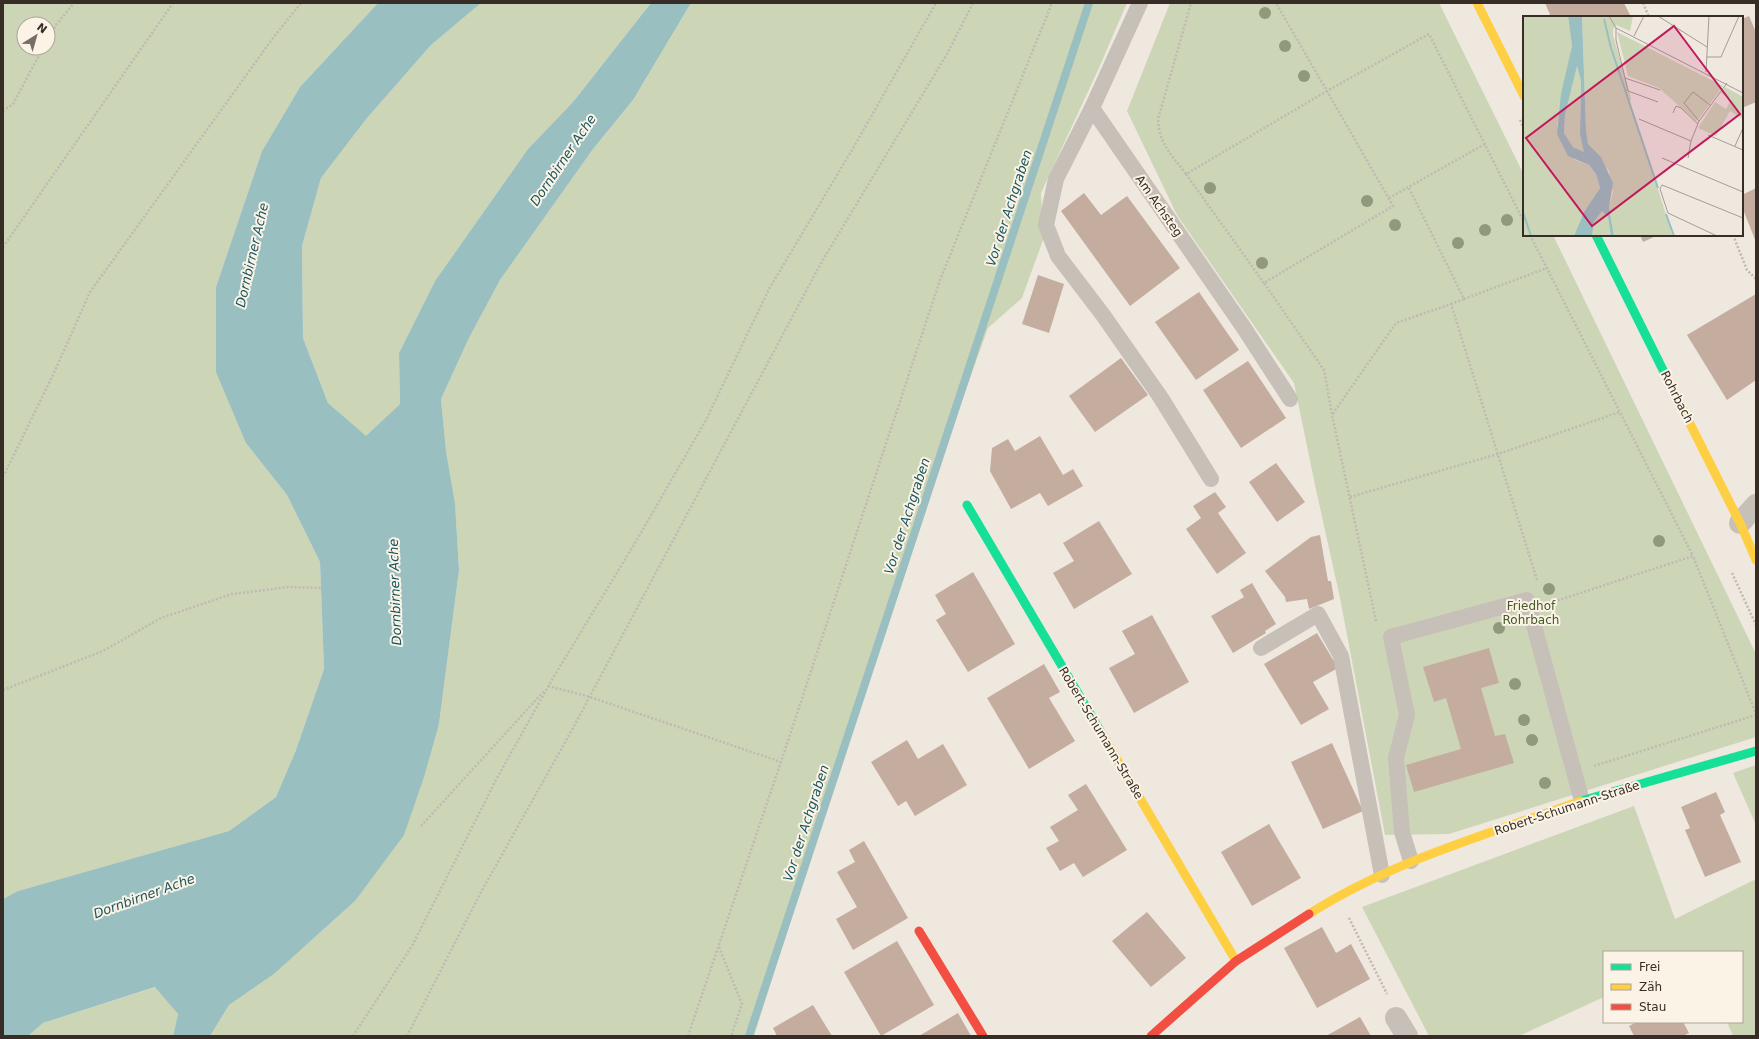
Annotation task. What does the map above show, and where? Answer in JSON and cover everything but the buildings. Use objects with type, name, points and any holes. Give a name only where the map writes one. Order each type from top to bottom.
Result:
[{"type":"street","points":[[1477,3],[1523,94]]},
{"type":"street","name":"Rohrbach","points":[[1596,236],[1740,523],[1756,560]]},
{"type":"street","name":"Robert-Schumann-Straße","points":[[967,505],[1236,961]]},
{"type":"street","points":[[1740,523],[1756,505]]},
{"type":"street","name":"Robert-Schumann-Straße","points":[[1151,1036],[1236,961],[1338,896],[1411,861],[1582,801],[1756,751]]},
{"type":"street","points":[[919,931],[983,1036]]},
{"type":"lane","points":[[1140,3],[1092,108],[1056,179],[1046,225],[1058,256],[1103,315],[1161,398],[1211,479]]},
{"type":"lane","name":"Am Achsteg","points":[[1092,108],[1244,328],[1290,400]]},
{"type":"lane","points":[[1411,861],[1402,832],[1396,758],[1407,715],[1391,637],[1527,600],[1582,801]]},
{"type":"lane","points":[[1261,648],[1318,614],[1340,656],[1382,875]]},
{"type":"path","points":[[56,25],[74,3]]},
{"type":"path","points":[[3,247],[173,3]]},
{"type":"path","points":[[3,477],[53,375],[90,292],[273,38],[301,3]]},
{"type":"path","points":[[353,1036],[412,946],[497,778],[548,686],[638,538],[706,420],[769,289],[852,150],[936,3]]},
{"type":"path","points":[[407,1036],[480,894],[590,697],[821,263],[947,54],[973,3]]},
{"type":"path","points":[[688,1036],[781,762],[940,280],[1052,3]]},
{"type":"path","points":[[1191,3],[1158,118],[1158,131],[1162,141],[1264,283],[1324,370],[1332,415],[1376,622],[1391,637]]},
{"type":"path","points":[[1264,283],[1393,206],[1276,3]]},
{"type":"path","points":[[1643,3],[1649,16]]},
{"type":"path","points":[[1186,174],[1327,91],[1429,34],[1523,220]]},
{"type":"path","points":[[3,111],[13,104],[39,56]]},
{"type":"path","points":[[1389,198],[1485,144]]},
{"type":"path","points":[[1409,188],[1464,299]]},
{"type":"path","points":[[1531,236],[1693,556],[1756,714],[1594,766],[1604,795]]},
{"type":"path","points":[[1733,236],[1748,270],[1756,279]]},
{"type":"path","points":[[1332,415],[1396,323],[1547,268]]},
{"type":"path","points":[[1451,304],[1538,583]]},
{"type":"path","points":[[1350,497],[1498,454],[1620,412]]},
{"type":"path","points":[[1545,605],[1693,556]]},
{"type":"path","points":[[3,690],[103,651],[161,618],[232,594],[289,587],[321,588]]},
{"type":"path","points":[[548,686],[590,697],[781,762]]},
{"type":"path","points":[[421,826],[548,686]]},
{"type":"path","points":[[1338,896],[1384,987],[1401,1027]]},
{"type":"path","points":[[718,946],[742,1004],[731,1036]]},
{"type":"green space","points":[[3,3],[378,3],[300,87],[262,151],[216,287],[246,443],[287,495],[320,562],[324,669],[296,750],[276,797],[229,831],[18,891],[3,899]]},
{"type":"green space","points":[[481,3],[651,3],[573,102],[528,149],[435,281],[399,353],[400,404],[366,437],[328,403],[303,338],[302,246],[321,178],[367,118],[431,45]]},
{"type":"green space","points":[[691,3],[1127,3],[1098,70],[1041,193],[1043,240],[1022,298],[988,328],[902,568],[754,1036],[210,1036],[229,1005],[274,974],[355,901],[439,724],[459,570],[455,503],[446,451],[441,399],[469,338],[500,280],[593,149],[633,100]]},
{"type":"green space","name":"Friedhof Rohrbach","points":[[1170,3],[1439,3],[1523,173],[1523,236],[1553,236],[1756,654],[1756,737],[1449,834],[1385,835],[1340,598],[1294,383],[1177,215],[1127,111]]},
{"type":"green space","points":[[1756,765],[1756,825],[1733,773]]},
{"type":"green space","points":[[1634,806],[1675,919],[1756,879],[1756,1036],[1733,1036],[1727,1023],[1743,1023],[1743,951],[1603,951],[1603,997],[1519,1036],[1429,1036],[1362,907]]},
{"type":"green space","points":[[156,987],[178,1014],[173,1036],[28,1036],[43,1023]]},
{"type":"water","name":"Dornbirner Ache","points":[[378,3],[481,3],[431,45],[367,118],[321,178],[302,246],[303,338],[328,403],[366,436],[400,404],[399,353],[435,281],[528,149],[573,102],[651,3],[691,3],[633,100],[593,149],[500,280],[469,338],[441,399],[446,451],[455,503],[459,570],[439,724],[424,777],[404,835],[355,901],[274,974],[229,1005],[210,1036],[173,1036],[178,1014],[155,987],[43,1023],[28,1036],[3,1036],[3,899],[18,891],[229,831],[276,797],[296,750],[324,669],[320,562],[287,495],[246,443],[216,372],[216,287],[262,151],[300,87]]},
{"type":"waterway","name":"Vor der Achgraben","points":[[749,1036],[1089,3]]},
{"type":"traffic: fast","points":[[1596,236],[1667,378]]},
{"type":"traffic: fast","points":[[967,505],[1102,734]]},
{"type":"traffic: fast","points":[[1581,801],[1756,751]]},
{"type":"traffic: slow","points":[[1477,3],[1523,94]]},
{"type":"traffic: slow","points":[[1667,378],[1740,523],[1756,560]]},
{"type":"traffic: slow","points":[[1102,734],[1236,961]]},
{"type":"traffic: slow","points":[[1309,914],[1341,895],[1407,864],[1476,837],[1581,801]]},
{"type":"traffic: jam","points":[[1151,1036],[1236,961],[1309,914]]},
{"type":"traffic: jam","points":[[919,931],[983,1036]]}]
